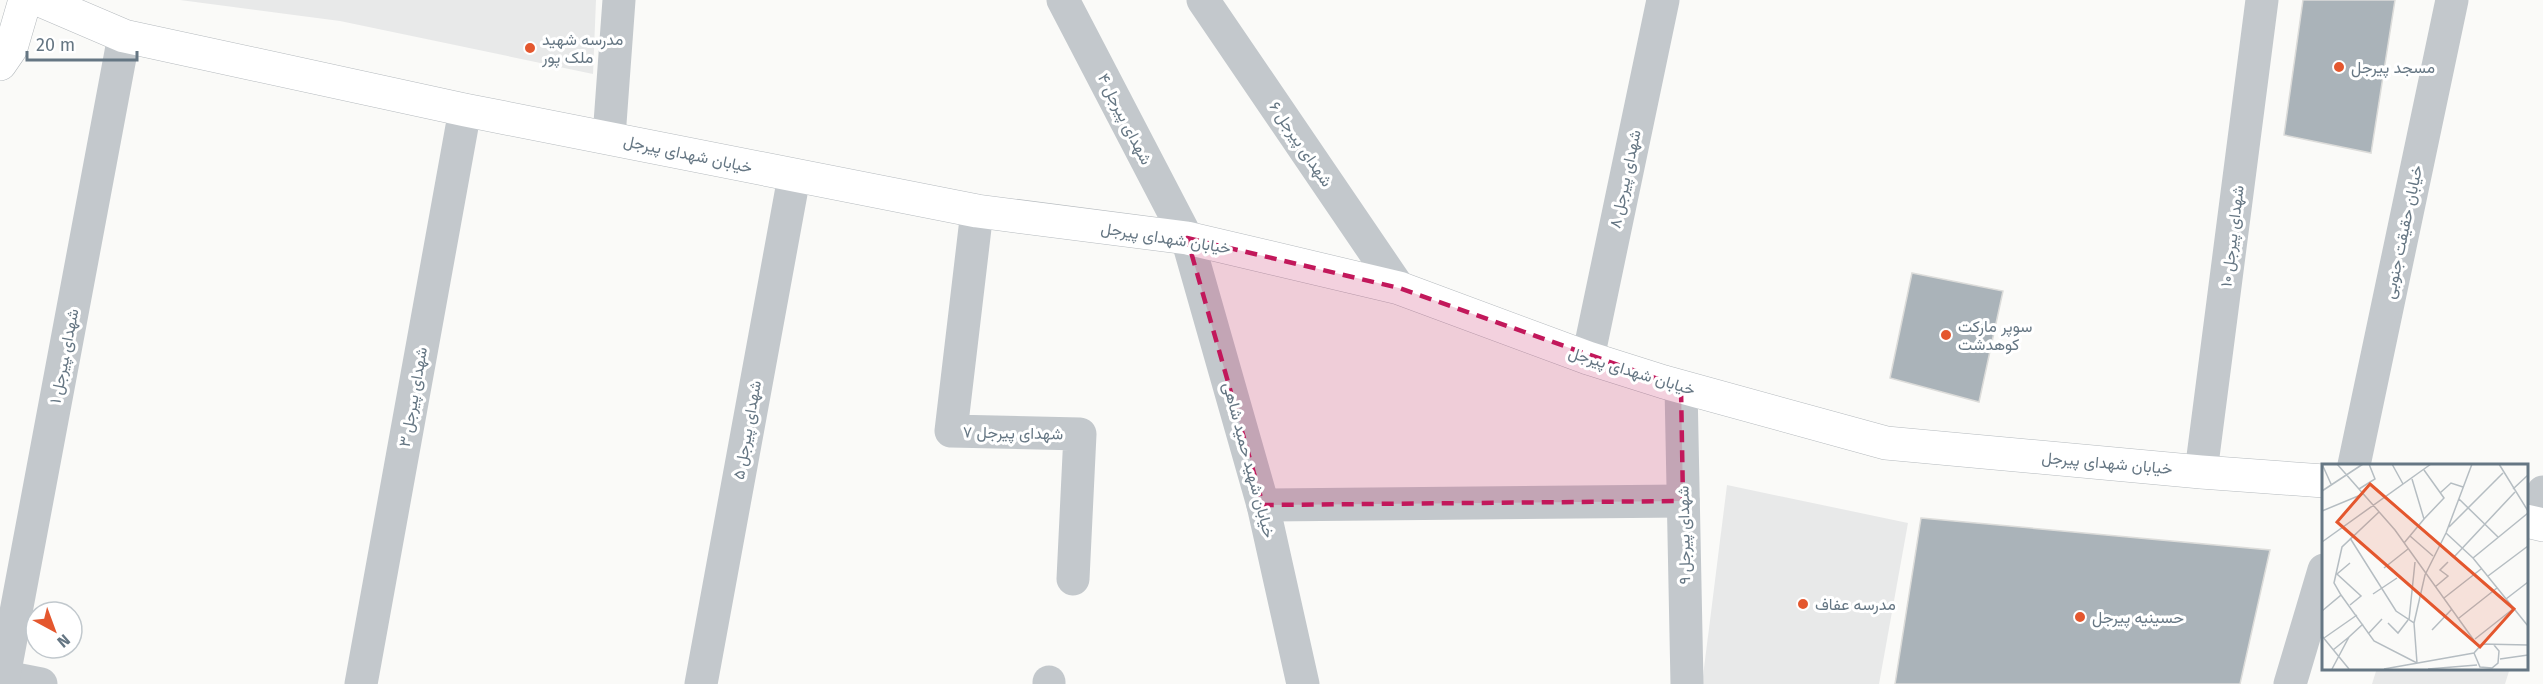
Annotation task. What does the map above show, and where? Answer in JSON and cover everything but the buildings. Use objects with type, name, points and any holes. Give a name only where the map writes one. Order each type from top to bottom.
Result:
[{"type":"main road","points":[[0,64],[11,48],[26,0]]},
{"type":"main road","name":"خیابان شهدای پیرجل","points":[[40,0],[124,36],[465,110],[609,137],[794,177],[976,211],[1187,238],[1399,288],[1588,358],[1681,387],[1886,443],[2322,481]]},
{"type":"main road","points":[[2528,521],[2543,525]]},
{"type":"street","points":[[609,137],[619,0]]},
{"type":"street","name":"شهدای پیرجل ۴","points":[[1063,0],[1187,238]]},
{"type":"street","name":"شهدای پیرجل ۶","points":[[1203,0],[1399,288]]},
{"type":"street","name":"شهدای پیرجل ۸","points":[[1588,358],[1663,0]]},
{"type":"street","name":"شهدای پیرجل ۱۰","points":[[2201,472],[2262,0]]},
{"type":"street","name":"خیابان حقیقت جنوبی","points":[[2354,464],[2452,0]]},
{"type":"street","name":"شهدای ‍‍‍‍‍‍پیرجل ۱","points":[[2,676],[124,36]]},
{"type":"street","name":"شهدای پیرجل ۳","points":[[361,684],[465,110]]},
{"type":"street","name":"شهدای پیرجل ۵","points":[[701,684],[794,177]]},
{"type":"street","name":"شهدای پیرجل ۷","points":[[976,211],[951,431],[1080,434],[1073,579]]},
{"type":"street","name":"خیابان شهید حمید شاهی","points":[[1187,238],[1263,505],[1303,684]]},
{"type":"street","name":"شهدای پیرجل ۹","points":[[1681,387],[1687,684]]},
{"type":"street","points":[[2528,518],[2543,492]]},
{"type":"street","points":[[1263,505],[1683,501]]},
{"type":"street","points":[[2290,684],[2322,577]]},
{"type":"street","points":[[2,676],[41,684]]},
{"type":"highlighted area","points":[[1187,238],[1399,288],[1681,387],[1683,501],[1263,505]]},
{"type":"shaded area","name":"مدرسه شهید ملک پور","points":[[180,0],[596,0],[593,74],[340,21]]},
{"type":"shaded area","name":"مدرسه عفاف","points":[[1727,485],[1908,523],[1879,684],[1702,684]]},
{"type":"shaded area","points":[[2377,669],[2510,669],[2505,684],[2372,684]]},
{"type":"place","name":"مدرسه شهید ملک پور","points":[[530,48]]},
{"type":"place","name":"مسجد پیرجل","points":[[2339,67]]},
{"type":"place","name":"سوپر مارکت کوهدشت","points":[[1946,335]]},
{"type":"place","name":"مدرسه عفاف","points":[[1803,604]]},
{"type":"place","name":"حسینیه پیرجل","points":[[2080,617]]}]
